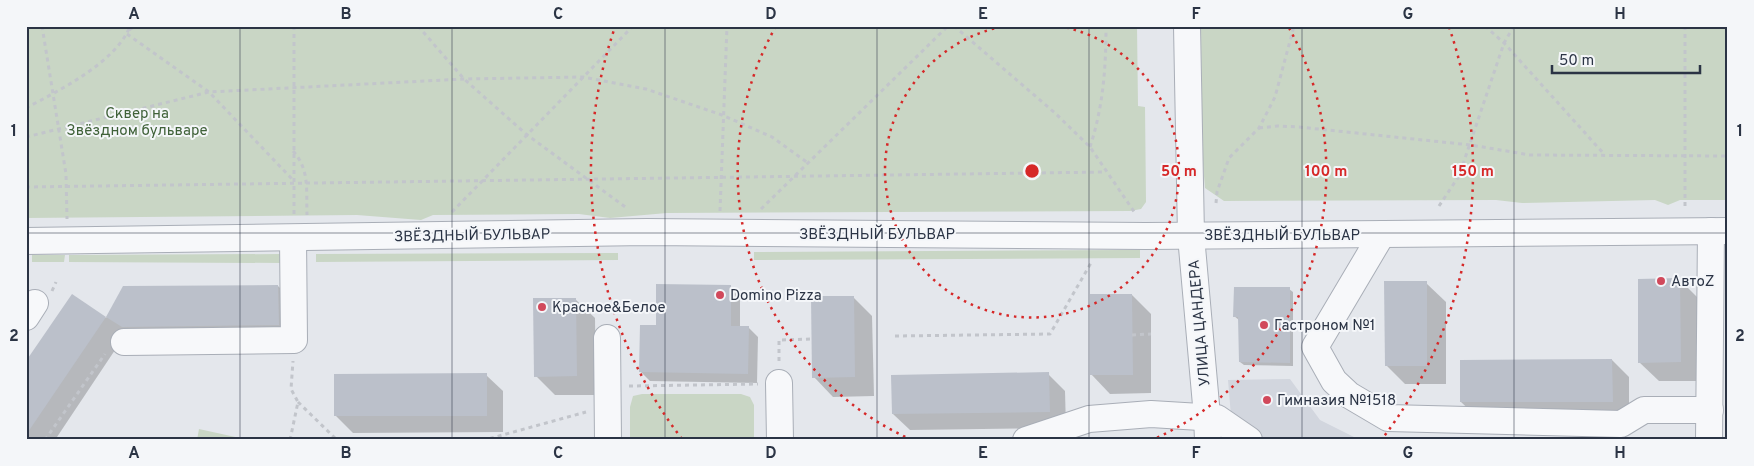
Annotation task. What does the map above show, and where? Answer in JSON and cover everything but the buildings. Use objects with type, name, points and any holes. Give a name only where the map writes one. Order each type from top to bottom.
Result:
[{"type":"street","name":"УЛИЦА ЦАНДЕРА","points":[[1187,26],[1191,236],[1208,432]]},
{"type":"street","name":"ЗВЁЗДНЫЙ БУЛЬВАР","points":[[26,241],[298,233],[647,232],[1191,236],[1720,231]]},
{"type":"street","points":[[1709,440],[1716,394],[1720,231]]},
{"type":"street","points":[[124,342],[294,340],[298,233]]},
{"type":"street","points":[[1382,234],[1315,347],[1334,381],[1349,395],[1388,418],[1621,424],[1644,410],[1716,394]]},
{"type":"street","points":[[606,338],[608,440]]},
{"type":"street","points":[[779,383],[780,440]]},
{"type":"street","points":[[1026,440],[1089,419],[1151,414],[1208,432],[1224,422],[1249,440]]},
{"type":"path","points":[[42,26],[59,128],[66,187],[67,223]]},
{"type":"path","points":[[26,108],[93,70],[127,34],[129,28],[136,26]]},
{"type":"path","points":[[294,26],[293,182],[298,233]]},
{"type":"path","points":[[418,26],[464,79],[526,134],[634,214]]},
{"type":"path","points":[[448,216],[633,26]]},
{"type":"path","points":[[719,214],[723,177],[722,115],[727,26]]},
{"type":"path","points":[[756,214],[948,26]]},
{"type":"path","points":[[954,26],[1055,113],[1090,147],[1105,172],[1137,215]]},
{"type":"path","points":[[1090,147],[1102,107],[1106,70],[1106,26]]},
{"type":"path","points":[[1216,203],[1217,192],[1229,158],[1259,128],[1275,97],[1294,26]]},
{"type":"path","points":[[1484,26],[1504,43],[1605,154]]},
{"type":"path","points":[[1439,206],[1459,176],[1504,43],[1514,26]]},
{"type":"path","points":[[1685,26],[1685,208]]},
{"type":"path","points":[[127,34],[209,92],[293,182]]},
{"type":"path","points":[[26,137],[209,92],[294,86],[464,79],[583,77],[646,89],[722,115],[772,137],[808,163]]},
{"type":"path","points":[[1259,128],[1299,127],[1471,145],[1530,155],[1728,156]]},
{"type":"path","points":[[294,151],[304,165],[306,183],[298,233]]},
{"type":"path","points":[[26,187],[1105,172]]},
{"type":"path","points":[[895,336],[1050,334],[1091,263]]},
{"type":"path","points":[[1132,335],[1150,334]]},
{"type":"path","points":[[458,440],[488,439],[608,396],[779,383],[779,340],[812,339]]},
{"type":"path","points":[[45,440],[111,346],[124,342]]},
{"type":"path","points":[[293,354],[291,389],[298,402],[336,440]]},
{"type":"path","points":[[290,440],[298,402]]},
{"type":"shaded area","name":"Гимназия №1518","points":[[1290,379],[1320,420],[1360,440],[1233,440],[1228,380]]},
{"type":"green space","name":"Сквер на Звёздном бульваре","points":[[26,26],[1137,26],[1138,106],[1145,107],[1146,202],[1141,209],[1130,211],[667,213],[610,218],[579,214],[433,215],[421,220],[357,215],[26,218]]},
{"type":"green space","points":[[1201,26],[1728,26],[1728,200],[1680,200],[1668,205],[1655,200],[1522,203],[1496,200],[1224,201],[1205,188],[1202,152]]},
{"type":"green space","points":[[1140,250],[1140,258],[754,260],[754,252]]},
{"type":"green space","points":[[618,253],[618,260],[316,262],[316,254]]},
{"type":"green space","points":[[281,254],[281,263],[69,262],[69,255]]},
{"type":"green space","points":[[32,255],[65,255],[64,262],[32,262]]},
{"type":"green space","points":[[642,394],[741,394],[750,397],[754,405],[754,440],[630,440],[630,407],[633,396]]},
{"type":"green space","points":[[199,429],[249,440],[197,440]]},
{"type":"place","name":"АвтоZ","points":[[1661,281]]},
{"type":"place","name":"Domino Pizza","points":[[720,295]]},
{"type":"place","name":"Красное&Белое","points":[[542,307]]},
{"type":"place","name":"Гастроном №1","points":[[1264,325]]},
{"type":"place","name":"Гимназия №1518","points":[[1267,400]]}]
